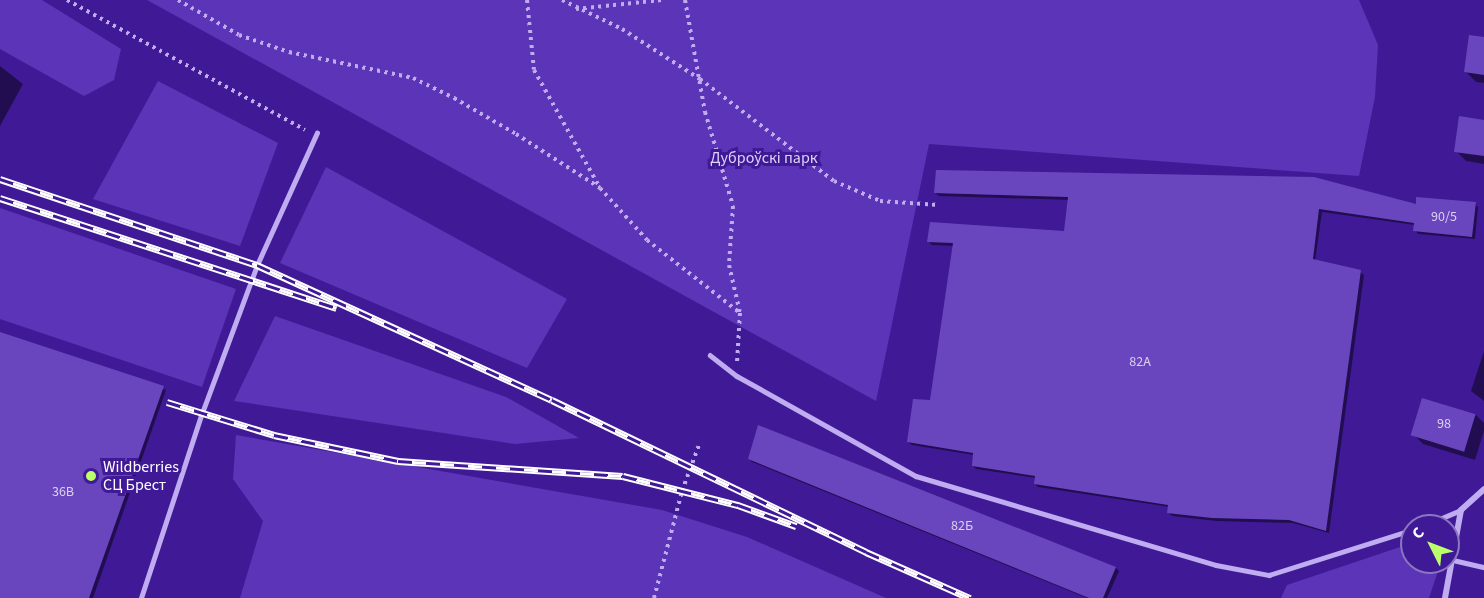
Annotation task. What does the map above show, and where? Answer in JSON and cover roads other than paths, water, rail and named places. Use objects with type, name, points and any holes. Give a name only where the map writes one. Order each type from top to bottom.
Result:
[{"type":"street","points":[[1460,517],[1461,510],[1484,489]]},
{"type":"street","points":[[1446,598],[1451,574]]},
{"type":"lane","points":[[141,598],[202,413],[251,282],[317,135]]},
{"type":"lane","points":[[710,355],[737,376],[916,476],[1216,564],[1269,575],[1400,534]]},
{"type":"lane","points":[[1452,514],[1461,510]]},
{"type":"lane","points":[[1460,561],[1484,567]]},
{"type":"railway","points":[[0,179],[257,265],[552,400],[866,552],[970,598]]},
{"type":"railway","points":[[0,198],[337,308]]},
{"type":"railway","points":[[167,402],[274,435],[398,461],[623,476],[738,505],[796,526]]},
{"type":"place","name":"Wildberries СЦ Брест","points":[[91,476]]},
{"type":"park label","name":"Дуброўскі парк","points":[[764,158]]}]
